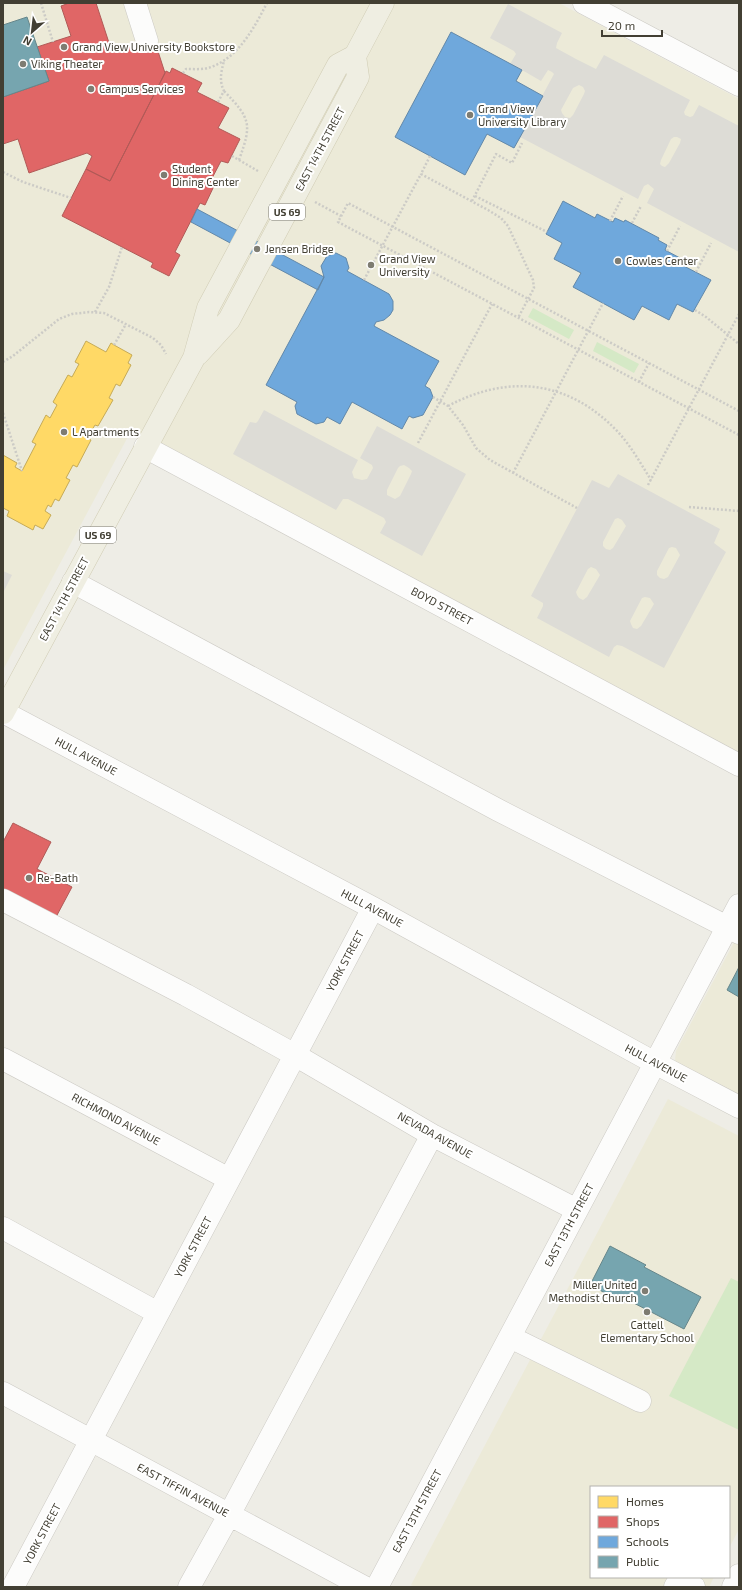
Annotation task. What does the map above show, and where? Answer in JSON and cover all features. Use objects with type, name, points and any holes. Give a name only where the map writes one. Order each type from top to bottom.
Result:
[{"type":"main road","name":"EAST 14TH STREET","points":[[3,712],[194,358],[208,308],[338,65],[355,56],[383,3]]},
{"type":"street","points":[[135,3],[147,41]]},
{"type":"street","points":[[584,3],[739,84]]},
{"type":"street","name":"BOYD STREET","points":[[145,447],[739,765]]},
{"type":"street","points":[[73,582],[498,810],[733,930]]},
{"type":"street","name":"HULL AVENUE","points":[[3,712],[373,908],[655,1063],[739,1107]]},
{"type":"street","name":"NEVADA AVENUE","points":[[3,900],[180,992],[295,1055],[432,1135],[577,1210]]},
{"type":"street","name":"EAST 13TH STREET","points":[[377,1587],[655,1063],[733,930],[739,906]]},
{"type":"street","name":"YORK STREET","points":[[11,1579],[91,1440],[373,908]]},
{"type":"street","name":"RICHMOND AVENUE","points":[[3,1060],[229,1179]]},
{"type":"street","points":[[189,1587],[432,1135]]},
{"type":"street","points":[[3,1228],[158,1313]]},
{"type":"street","points":[[510,1337],[640,1401]]},
{"type":"street","name":"EAST TIFFIN AVENUE","points":[[3,1393],[364,1587]]},
{"type":"street","points":[[733,1587],[739,1575]]},
{"type":"street","points":[[675,1587],[679,1580],[694,1587]]},
{"type":"path","points":[[41,3],[52,42]]},
{"type":"path","points":[[183,74],[186,69],[210,68],[224,60],[246,39],[254,28],[267,3]]},
{"type":"path","points":[[224,60],[220,74],[221,85],[224,91],[238,106],[246,118],[247,131],[245,143],[238,160]]},
{"type":"path","points":[[218,102],[224,91]]},
{"type":"path","points":[[472,201],[496,154],[512,163],[522,143]]},
{"type":"path","points":[[364,280],[430,156]]},
{"type":"path","points":[[3,172],[24,182],[71,198]]},
{"type":"path","points":[[421,174],[501,218],[508,226],[533,280],[534,288],[518,318]]},
{"type":"path","points":[[475,196],[547,232]]},
{"type":"path","points":[[610,221],[623,196]]},
{"type":"path","points":[[739,411],[348,203],[338,222],[739,434]]},
{"type":"path","points":[[632,224],[642,206]]},
{"type":"path","points":[[667,251],[680,226]]},
{"type":"path","points":[[696,272],[711,243]]},
{"type":"path","points":[[95,312],[108,287],[122,247]]},
{"type":"path","points":[[513,473],[603,303]]},
{"type":"path","points":[[418,443],[492,304]]},
{"type":"path","points":[[695,310],[739,344]]},
{"type":"path","points":[[3,362],[13,356],[59,319],[72,314],[95,312],[104,312],[153,338],[161,345],[166,354]]},
{"type":"path","points":[[648,485],[739,314]]},
{"type":"path","points":[[114,345],[126,324]]},
{"type":"path","points":[[639,382],[649,363]]},
{"type":"path","points":[[448,406],[463,398],[504,386],[528,386],[573,397],[589,406],[619,433],[651,480]]},
{"type":"path","points":[[433,397],[448,406],[464,425],[476,448],[490,460],[577,508]]},
{"type":"path","points":[[3,413],[22,471]]},
{"type":"path","points":[[689,508],[739,511]]},
{"type":"shaded area","name":"Grand View University","points":[[3,3],[559,3],[739,99],[739,755],[131,431],[3,670]]},
{"type":"shaded area","points":[[508,4],[562,33],[556,48],[576,59],[596,69],[604,55],[690,100],[684,112],[685,115],[690,117],[693,116],[699,105],[739,126],[739,252],[647,203],[654,189],[648,184],[644,186],[638,199],[520,137],[554,74],[548,70],[541,81],[510,64],[516,54],[514,51],[490,38]],"holes":[[[579,85],[583,87],[585,91],[584,94],[573,115],[570,118],[565,117],[561,110],[573,88]],[[674,137],[681,139],[680,143],[669,163],[665,167],[662,166],[660,164],[661,160],[671,139]]]},
{"type":"shaded area","points":[[264,410],[358,460],[352,472],[354,478],[362,480],[367,479],[373,468],[372,465],[360,458],[377,426],[466,474],[422,556],[380,533],[386,522],[384,518],[348,499],[343,499],[336,510],[233,454],[250,422],[256,423]],"holes":[[[404,465],[412,471],[400,496],[395,499],[387,495],[387,490],[398,468]]]},
{"type":"shaded area","points":[[618,474],[720,529],[714,543],[726,552],[664,668],[622,646],[617,645],[614,647],[609,657],[537,618],[543,603],[531,596],[592,480],[609,488]],"holes":[[[618,518],[622,520],[626,526],[613,548],[610,550],[603,546],[603,542],[615,519]],[[669,548],[676,548],[680,555],[668,577],[664,579],[657,575],[657,571]],[[591,567],[596,569],[600,575],[587,597],[583,600],[579,598],[576,592],[588,569]],[[642,598],[650,598],[654,604],[641,626],[637,629],[633,628],[630,621]]]},
{"type":"shaded area","points":[[3,571],[12,575],[3,593]]},
{"type":"shaded area","points":[[739,933],[739,1096],[675,1061],[676,1051]]},
{"type":"shaded area","name":"Cattell Elementary School","points":[[668,1099],[739,1136],[739,1529],[730,1546],[730,1486],[590,1486],[590,1578],[714,1578],[709,1587],[415,1587],[411,1585]]},
{"type":"green space","points":[[533,308],[574,330],[569,339],[528,317]]},
{"type":"green space","points":[[597,342],[639,364],[634,373],[593,351]]},
{"type":"green space","points":[[731,1278],[739,1282],[739,1430],[669,1396]]},
{"type":"building: Homes","name":"L Apartments","points":[[86,341],[106,352],[111,343],[132,355],[128,363],[131,365],[120,386],[116,384],[109,398],[113,400],[98,426],[95,425],[87,438],[91,440],[77,467],[73,465],[66,478],[70,480],[59,501],[55,499],[51,507],[48,505],[45,511],[51,515],[43,529],[35,525],[33,530],[7,516],[9,511],[3,508],[3,455],[17,463],[15,467],[22,471],[36,444],[32,442],[46,415],[50,418],[57,405],[53,402],[68,375],[72,377],[79,364],[75,362]]},
{"type":"building: Shops","name":"Campus Services","points":[[69,3],[96,3],[112,52],[154,39],[165,73],[110,181],[86,169],[92,156],[87,153],[29,173],[18,139],[3,144],[3,97],[49,81],[37,47],[71,36],[61,6]]},
{"type":"building: Shops","name":"Student Dining Center","points":[[172,68],[202,83],[197,92],[229,108],[218,128],[240,139],[228,163],[221,161],[209,184],[214,186],[205,205],[200,203],[175,252],[180,255],[169,276],[151,267],[153,263],[62,216],[86,169],[110,181],[166,71],[170,73]]},
{"type":"building: Shops","name":"Re-Bath","points":[[13,823],[51,842],[37,869],[72,887],[56,917],[3,890],[3,842]]},
{"type":"building: Schools","name":"Grand View University Library","points":[[451,32],[522,70],[516,81],[543,96],[514,148],[487,134],[465,175],[395,137]]},
{"type":"building: Schools","name":"Cowles Center","points":[[563,201],[595,218],[597,214],[613,222],[615,218],[624,222],[625,220],[659,238],[658,240],[667,245],[665,250],[680,258],[678,263],[711,280],[693,312],[677,304],[669,320],[642,306],[634,320],[573,287],[581,273],[554,259],[562,243],[546,234]]},
{"type":"building: Schools","name":"Jensen Bridge","points":[[197,209],[324,277],[318,290],[191,222]]},
{"type":"building: Schools","points":[[336,253],[346,258],[349,268],[347,271],[389,294],[393,301],[393,310],[390,315],[384,320],[376,322],[374,326],[439,361],[425,386],[430,389],[433,397],[423,415],[413,418],[409,416],[402,429],[352,402],[340,424],[327,417],[324,422],[316,424],[297,414],[295,406],[297,402],[266,385],[324,277],[321,266],[327,256]]},
{"type":"building: Public","name":"Viking Theater","points":[[27,17],[49,81],[3,97],[3,25]]},
{"type":"building: Public","points":[[739,967],[739,997],[727,990]]},
{"type":"building: Public","name":"Miller United Methodist Church","points":[[610,1246],[646,1265],[644,1267],[701,1297],[684,1329],[626,1299],[624,1303],[590,1285]]},
{"type":"place","name":"Grand View University Bookstore","points":[[64,47]]},
{"type":"place","name":"Viking Theater","points":[[23,64]]},
{"type":"place","name":"Campus Services","points":[[91,89]]},
{"type":"place","name":"Grand View University Library","points":[[470,115]]},
{"type":"place","name":"Student Dining Center","points":[[164,175]]},
{"type":"place","name":"Jensen Bridge","points":[[257,249]]},
{"type":"place","name":"Cowles Center","points":[[618,261]]},
{"type":"place","name":"Grand View University","points":[[371,265]]},
{"type":"place","name":"L Apartments","points":[[64,432]]},
{"type":"place","name":"Re-Bath","points":[[29,878]]},
{"type":"place","name":"Miller United Methodist Church","points":[[645,1291]]},
{"type":"place","name":"Cattell Elementary School","points":[[647,1312]]}]
